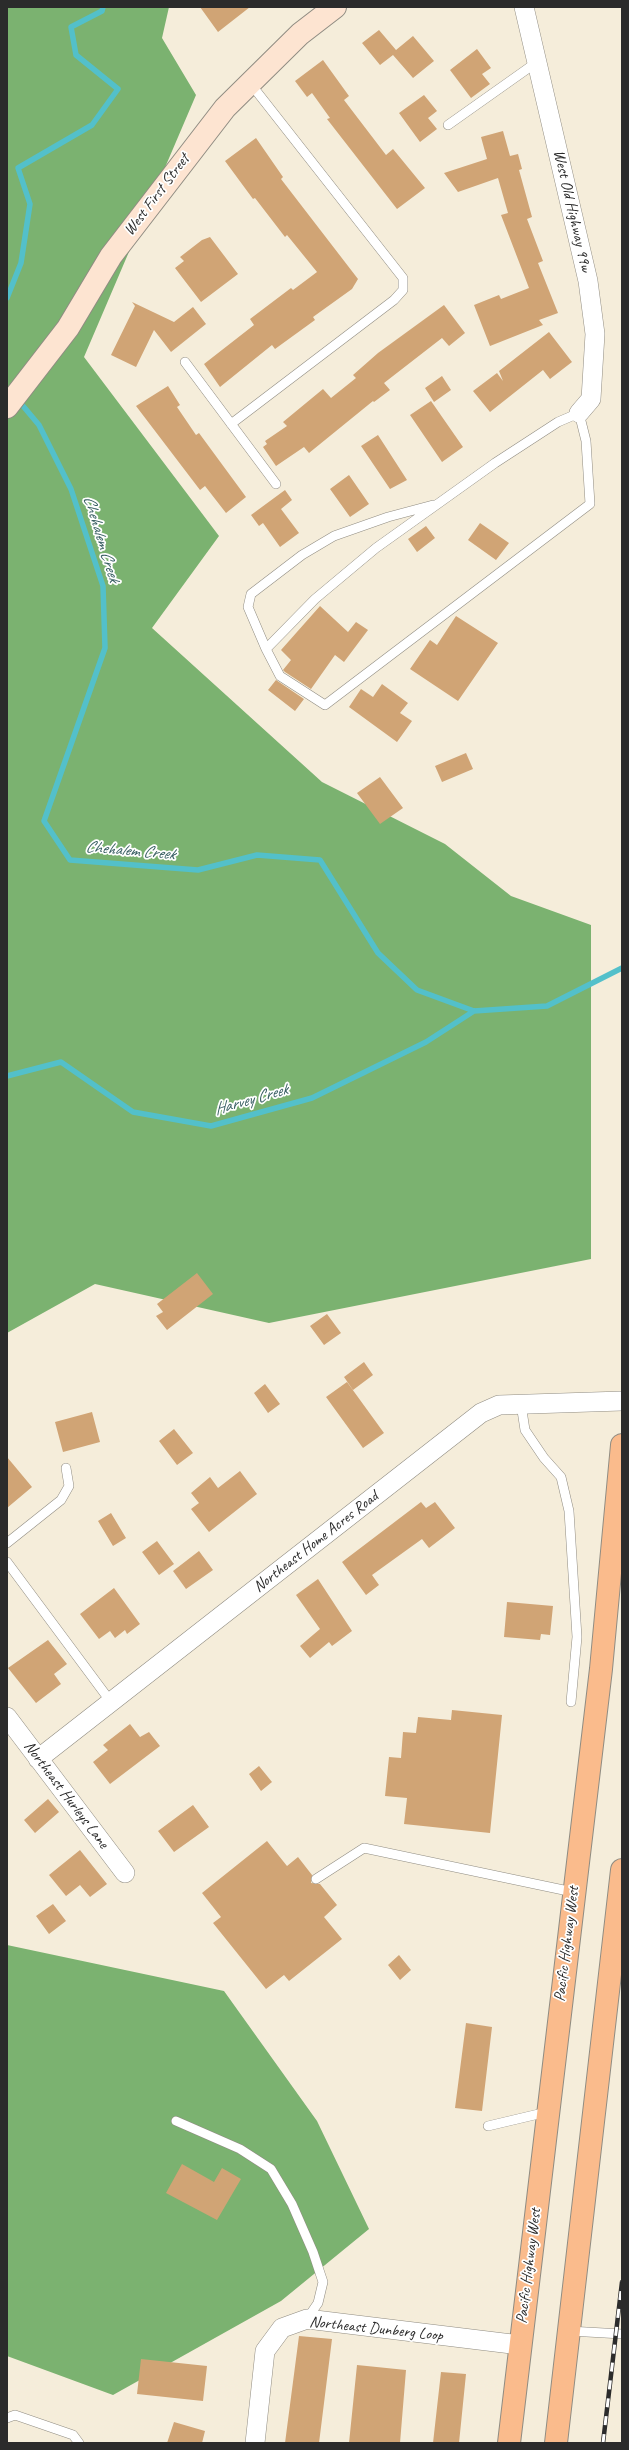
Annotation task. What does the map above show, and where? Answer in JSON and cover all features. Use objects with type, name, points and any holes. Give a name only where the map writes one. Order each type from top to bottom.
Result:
[{"type":"main road","name":"Pacific Highway West","points":[[508,2443],[601,1669],[622,1445]]},
{"type":"main road","points":[[556,2443],[620,1909],[622,1870]]},
{"type":"street","name":"West First Street","points":[[7,407],[68,328],[116,250],[224,108],[300,34],[335,7]]},
{"type":"street","name":"West Old Highway 99w","points":[[524,7],[588,281],[595,334],[591,399],[578,413]]},
{"type":"street","name":"Northeast Home Acres Road","points":[[38,1759],[481,1413],[499,1405],[622,1401]]},
{"type":"street","name":"Northeast Hurleys Lane","points":[[7,1717],[125,1873]]},
{"type":"street","name":"Northeast Dunberg Loop","points":[[255,2443],[264,2351],[282,2328],[307,2319],[520,2345]]},
{"type":"lane","points":[[448,125],[537,62]]},
{"type":"lane","points":[[231,424],[394,300],[403,290],[403,278],[249,82]]},
{"type":"lane","points":[[185,362],[276,484]]},
{"type":"lane","points":[[266,649],[315,599],[376,548],[440,503],[508,454],[558,422],[578,413],[586,440],[590,504],[325,705],[280,676],[266,649],[248,607],[251,594],[302,555],[334,536],[388,517],[440,503]]},
{"type":"lane","points":[[521,1404],[525,1430],[544,1458],[561,1477],[569,1511],[577,1637],[571,1702]]},
{"type":"lane","points":[[7,1543],[61,1500],[69,1486],[66,1468]]},
{"type":"lane","points":[[7,1562],[111,1702]]},
{"type":"lane","points":[[316,1879],[364,1848],[573,1892]]},
{"type":"lane","points":[[488,2126],[547,2112]]},
{"type":"lane","points":[[176,2121],[240,2149],[270,2170],[292,2204],[313,2252],[323,2282],[318,2303],[307,2319]]},
{"type":"lane","points":[[569,2331],[622,2334]]},
{"type":"lane","points":[[7,2418],[15,2415],[73,2435],[79,2443]]},
{"type":"green space","points":[[7,7],[169,7],[162,38],[196,95],[84,357],[219,536],[152,628],[322,782],[445,844],[511,896],[591,925],[591,1259],[269,1323],[95,1284],[7,1333]]},
{"type":"green space","points":[[7,1945],[224,1991],[317,2121],[369,2229],[281,2301],[113,2395],[7,2356]]},
{"type":"building","points":[[200,7],[250,7],[218,32]]},
{"type":"building","points":[[379,30],[396,50],[413,36],[434,61],[413,78],[393,55],[380,65],[362,43]]},
{"type":"building","points":[[477,49],[491,68],[482,74],[490,84],[471,98],[450,70]]},
{"type":"building","points":[[323,60],[349,96],[344,100],[386,155],[393,149],[425,188],[397,209],[327,119],[330,118],[312,93],[307,97],[295,81]]},
{"type":"building","points":[[424,95],[437,111],[428,118],[437,129],[420,142],[399,113]]},
{"type":"building","points":[[503,131],[510,156],[518,154],[522,169],[519,170],[532,217],[527,219],[543,261],[538,263],[558,313],[539,320],[543,325],[490,346],[474,305],[499,295],[501,299],[529,288],[501,215],[508,213],[498,178],[458,192],[444,173],[487,159],[481,137]]},
{"type":"building","points":[[256,138],[283,177],[281,179],[358,279],[352,289],[313,317],[315,320],[275,349],[272,345],[220,387],[204,364],[254,325],[250,319],[291,288],[293,290],[317,272],[287,235],[285,237],[255,198],[253,199],[225,161]]},
{"type":"building","points":[[210,237],[238,274],[201,302],[175,268],[184,261],[180,257],[202,240]]},
{"type":"building","points":[[132,302],[174,322],[193,307],[206,324],[171,352],[154,330],[136,367],[111,355],[135,306]]},
{"type":"building","points":[[444,305],[465,333],[449,346],[442,338],[384,383],[390,390],[374,402],[373,401],[309,453],[304,447],[276,466],[263,447],[267,444],[265,441],[287,426],[283,422],[323,389],[331,398],[356,378],[353,375],[378,353]]},
{"type":"building","points":[[549,332],[572,362],[550,379],[543,370],[490,412],[473,391],[497,373],[503,381],[499,371]]},
{"type":"building","points":[[442,376],[451,390],[434,402],[425,388]]},
{"type":"building","points":[[168,386],[180,405],[177,407],[196,435],[199,433],[246,497],[226,513],[205,486],[200,490],[136,406]]},
{"type":"building","points":[[431,401],[463,447],[442,462],[410,415]]},
{"type":"building","points":[[378,435],[407,480],[390,489],[361,446]]},
{"type":"building","points":[[349,475],[369,504],[350,517],[330,489]]},
{"type":"building","points":[[285,490],[292,500],[281,509],[299,533],[280,547],[263,523],[259,526],[251,515]]},
{"type":"building","points":[[480,523],[509,543],[496,560],[468,540]]},
{"type":"building","points":[[426,526],[435,538],[417,552],[408,539]]},
{"type":"building","points":[[320,606],[348,632],[356,622],[368,630],[344,662],[335,655],[311,689],[283,670],[291,660],[281,650]]},
{"type":"building","points":[[456,616],[498,643],[458,701],[410,669],[430,640],[437,645]]},
{"type":"building","points":[[276,680],[304,699],[295,711],[268,690]]},
{"type":"building","points":[[382,684],[408,703],[400,713],[412,721],[397,742],[349,707],[361,689],[373,697]]},
{"type":"building","points":[[466,753],[473,769],[442,782],[435,766]]},
{"type":"building","points":[[380,777],[403,808],[380,824],[357,793]]},
{"type":"building","points":[[197,1273],[213,1294],[167,1330],[156,1316],[163,1312],[157,1304]]},
{"type":"building","points":[[327,1314],[341,1333],[324,1345],[310,1326]]},
{"type":"building","points":[[364,1362],[373,1375],[353,1390],[344,1377]]},
{"type":"building","points":[[347,1382],[384,1433],[363,1448],[326,1397]]},
{"type":"building","points":[[265,1384],[280,1404],[268,1413],[254,1393]]},
{"type":"building","points":[[92,1412],[100,1442],[63,1452],[55,1422]]},
{"type":"building","points":[[174,1429],[193,1453],[177,1465],[159,1441]]},
{"type":"building","points":[[7,1457],[32,1487],[7,1508]]},
{"type":"building","points":[[240,1471],[257,1494],[209,1532],[191,1509],[199,1503],[191,1493],[210,1477],[218,1488]]},
{"type":"building","points":[[421,1502],[426,1508],[435,1502],[455,1528],[429,1548],[422,1539],[372,1575],[379,1585],[366,1595],[342,1562]]},
{"type":"building","points":[[111,1513],[126,1538],[113,1546],[98,1521]]},
{"type":"building","points":[[157,1541],[174,1564],[159,1575],[142,1552]]},
{"type":"building","points":[[199,1551],[213,1570],[186,1589],[173,1571]]},
{"type":"building","points":[[318,1579],[352,1631],[332,1646],[329,1642],[310,1658],[300,1646],[320,1629],[296,1595]]},
{"type":"building","points":[[114,1588],[140,1624],[127,1634],[125,1630],[115,1638],[110,1631],[99,1639],[80,1614]]},
{"type":"building","points":[[507,1602],[553,1606],[550,1635],[541,1634],[540,1640],[504,1637]]},
{"type":"building","points":[[48,1640],[67,1664],[54,1674],[61,1684],[36,1703],[8,1668]]},
{"type":"building","points":[[452,1710],[502,1715],[490,1833],[404,1824],[407,1798],[385,1796],[389,1757],[401,1758],[403,1732],[416,1733],[418,1717],[451,1720]]},
{"type":"building","points":[[130,1724],[140,1737],[149,1732],[160,1746],[110,1784],[93,1762],[108,1750],[103,1745]]},
{"type":"building","points":[[259,1766],[272,1782],[261,1791],[249,1774]]},
{"type":"building","points":[[48,1799],[59,1812],[35,1833],[24,1820]]},
{"type":"building","points":[[193,1805],[209,1827],[174,1852],[158,1831]]},
{"type":"building","points":[[267,1841],[287,1866],[298,1857],[312,1875],[311,1883],[320,1884],[337,1905],[324,1917],[342,1939],[289,1981],[284,1975],[266,1989],[213,1923],[221,1917],[202,1893]]},
{"type":"building","points":[[80,1850],[107,1884],[90,1897],[80,1885],[66,1896],[49,1875]]},
{"type":"building","points":[[53,1904],[66,1921],[49,1934],[36,1916]]},
{"type":"building","points":[[399,1955],[411,1970],[400,1980],[388,1965]]},
{"type":"building","points":[[466,2023],[492,2027],[482,2111],[455,2108]]},
{"type":"building","points":[[182,2164],[214,2182],[222,2168],[241,2179],[217,2220],[166,2193]]},
{"type":"building","points":[[299,2336],[332,2339],[319,2443],[285,2443]]},
{"type":"building","points":[[141,2359],[207,2366],[203,2401],[137,2394]]},
{"type":"building","points":[[357,2365],[406,2370],[400,2443],[349,2443]]},
{"type":"building","points":[[441,2372],[466,2374],[459,2443],[433,2443]]},
{"type":"building","points":[[174,2422],[205,2431],[202,2443],[167,2443]]},
{"type":"waterway","points":[[7,298],[21,263],[30,204],[18,168],[92,125],[118,89],[76,55],[71,27],[102,11],[103,7]]},
{"type":"waterway","name":"Chehalem Creek","points":[[18,400],[39,425],[71,489],[103,586],[105,648],[44,821],[70,860],[198,870],[257,855],[320,860],[378,953],[417,990],[474,1011],[547,1006],[622,968]]},
{"type":"waterway","name":"Harvey Creek","points":[[7,1076],[61,1062],[133,1112],[211,1126],[312,1098],[426,1042],[474,1011]]},
{"type":"railway","points":[[603,2443],[622,2282]]}]
